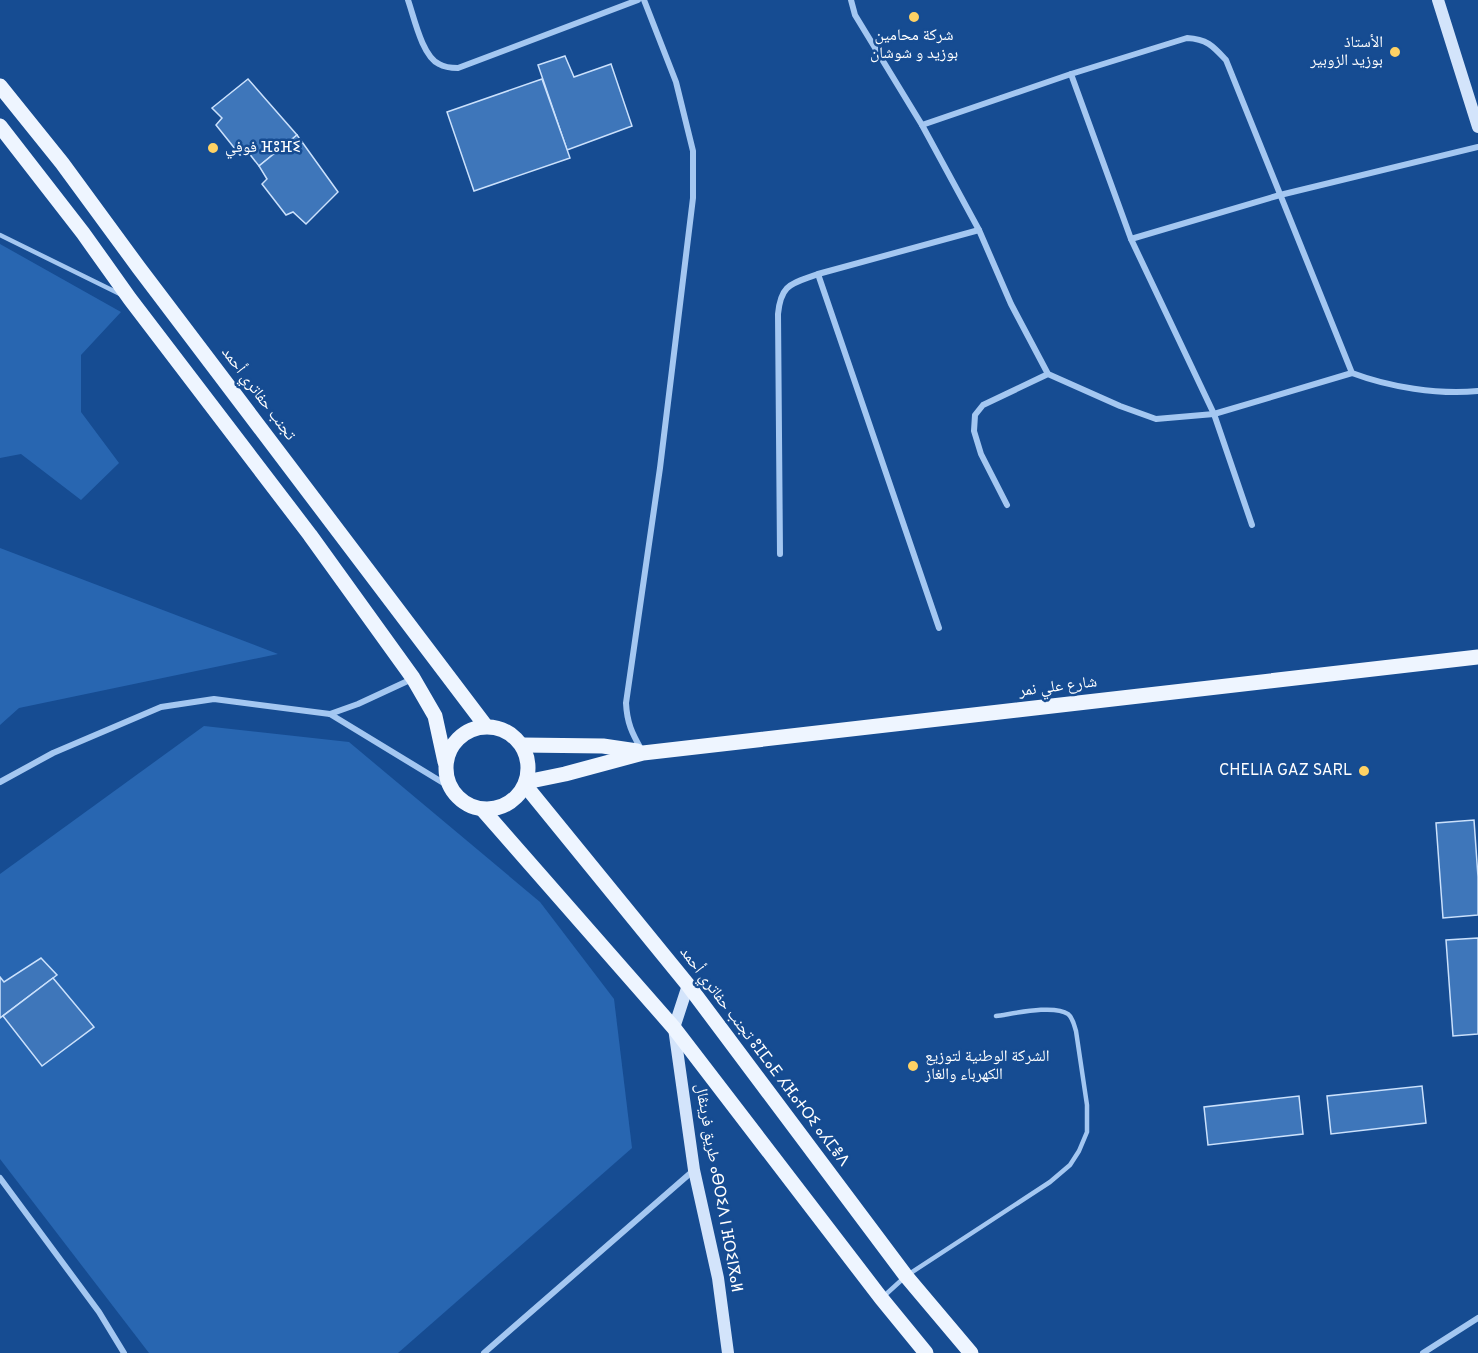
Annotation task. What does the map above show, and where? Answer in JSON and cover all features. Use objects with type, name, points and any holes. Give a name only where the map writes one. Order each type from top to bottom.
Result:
[{"type":"main road","points":[[1438,0],[1478,127]]},
{"type":"main road","name":"تجنب حفاتري أحمد","points":[[0,86],[62,163],[485,725]]},
{"type":"main road","points":[[0,126],[310,535],[412,678],[435,716],[446,773],[450,787],[458,798],[469,806],[483,810],[508,804],[518,796],[526,783],[529,771],[522,744],[500,728],[485,725],[461,736],[451,746],[445,762]]},
{"type":"main road","name":"شارع علي نمر","points":[[526,783],[643,753],[1478,657]]},
{"type":"main road","name":"شارع علي نمر","points":[[522,744],[603,746],[643,753]]},
{"type":"main road","name":"تجنب حفاتري أحمد ⵓⵊⵎⴰⴹ ⵃⴼⴰⵜⵔⵉ ⴰⵃⵎⴻⴷ","points":[[526,783],[688,985],[906,1276],[971,1353]]},
{"type":"main road","points":[[483,810],[674,1028],[881,1298],[926,1353]]},
{"type":"main road","points":[[674,1028],[688,985]]},
{"type":"main road","name":"طريق فرينڨال ⴰⴱⵔⵉⴷ ⵏ ⴼⵔⵉⵏⴳⴰⵍ","points":[[674,1028],[694,1170],[718,1278],[728,1353]]},
{"type":"street","points":[[408,0],[424,46],[432,59],[450,68],[458,68],[638,0]]},
{"type":"street","points":[[643,753],[629,726],[626,703],[663,445],[693,198],[693,151],[676,82],[644,0]]},
{"type":"street","points":[[851,0],[855,15],[922,125],[979,230],[1011,304],[1048,374],[1120,406],[1156,419],[1214,414],[1352,373],[1382,383],[1426,390],[1478,391]]},
{"type":"street","points":[[922,125],[1071,74],[1187,38],[1208,42],[1226,60],[1352,373]]},
{"type":"street","points":[[1071,74],[1131,239],[1214,414],[1252,525]]},
{"type":"street","points":[[1131,239],[1280,195],[1478,147]]},
{"type":"street","points":[[780,554],[777,314],[782,292],[789,285],[818,274],[979,230]]},
{"type":"street","points":[[818,274],[939,628]]},
{"type":"street","points":[[1007,505],[981,454],[974,431],[975,415],[983,405],[1048,374]]},
{"type":"street","points":[[330,714],[358,704],[412,678]]},
{"type":"street","points":[[0,782],[52,753],[161,707],[214,699],[330,714],[450,787]]},
{"type":"street","points":[[484,1353],[694,1170]]},
{"type":"street","points":[[0,1178],[99,1312],[124,1353]]},
{"type":"street","points":[[1423,1353],[1478,1318]]},
{"type":"lane","points":[[0,235],[130,299]]},
{"type":"lane","points":[[881,1298],[906,1276],[1050,1182],[1070,1165],[1087,1132],[1087,1105],[1076,1032],[1068,1014],[1059,1010],[1043,1010],[996,1016]]},
{"type":"shaded area","points":[[0,244],[121,312],[81,355],[81,412],[119,463],[81,500],[21,454],[0,458]]},
{"type":"shaded area","points":[[0,548],[278,654],[19,708],[0,725]]},
{"type":"shaded area","points":[[204,726],[349,742],[540,902],[614,999],[632,1148],[398,1353],[149,1353],[0,1159],[0,874]]},
{"type":"building","points":[[565,56],[574,77],[611,64],[632,126],[567,150],[538,65]]},
{"type":"building","points":[[248,79],[297,135],[259,166],[248,152],[240,155],[216,125],[222,118],[212,108]]},
{"type":"building","points":[[542,79],[570,158],[474,191],[447,112]]},
{"type":"building","points":[[297,135],[338,192],[306,224],[293,212],[286,215],[262,184],[267,179],[259,166]]},
{"type":"building","points":[[1474,820],[1478,915],[1443,918],[1436,823]]},
{"type":"building","points":[[1478,938],[1478,1034],[1453,1036],[1446,940]]},
{"type":"building","points":[[41,958],[57,975],[0,1018],[0,977],[4,982]]},
{"type":"building","points":[[53,978],[94,1027],[42,1066],[3,1016]]},
{"type":"building","points":[[1422,1086],[1426,1123],[1331,1134],[1327,1096]]},
{"type":"building","points":[[1299,1096],[1303,1134],[1208,1145],[1204,1107]]},
{"type":"place","name":"شركة محامين بوزيد و شوشان","points":[[914,17]]},
{"type":"place","name":"الأستاذ بوزيد الزوبير","points":[[1395,52]]},
{"type":"place","name":"فوفي ⴼⵓⴼⵉ","points":[[213,148]]},
{"type":"place","name":"CHELIA GAZ SARL","points":[[1364,771]]},
{"type":"place","name":"الشركة الوطنية لتوزيع الكهرباء والغاز","points":[[913,1066]]}]
